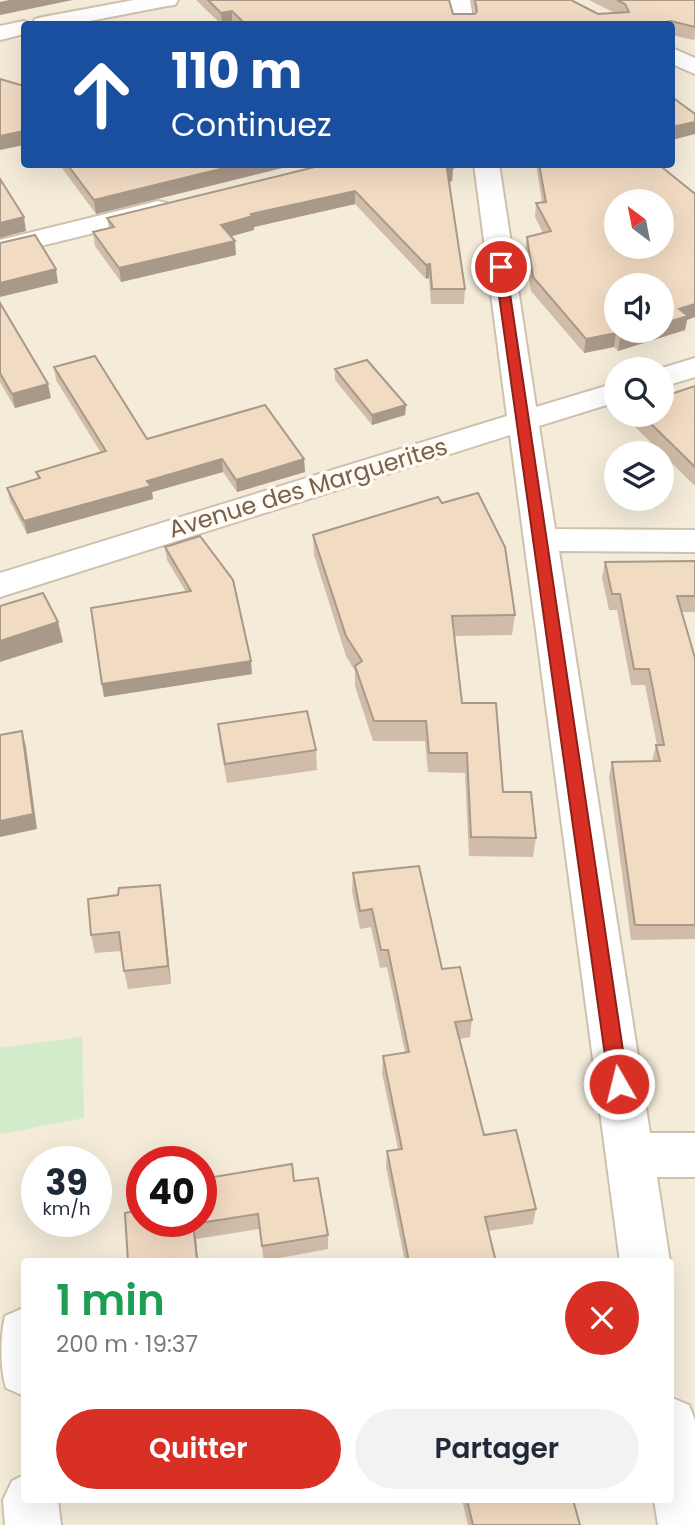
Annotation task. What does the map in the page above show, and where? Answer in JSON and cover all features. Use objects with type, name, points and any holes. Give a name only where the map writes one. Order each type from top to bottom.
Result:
[{"type":"street","points":[[58,21],[167,0]]},
{"type":"street","points":[[459,0],[462,21]]},
{"type":"street","points":[[0,33],[21,29]]},
{"type":"street","points":[[675,58],[690,76]]},
{"type":"street","points":[[487,168],[644,1258]]},
{"type":"street","points":[[0,247],[185,203]]},
{"type":"street","points":[[674,374],[695,367]]},
{"type":"street","name":"Avenue des Marguerites","points":[[0,585],[604,396]]},
{"type":"street","points":[[541,540],[695,541]]},
{"type":"street","points":[[629,1155],[695,1155]]},
{"type":"street","points":[[674,1449],[686,1525]]},
{"type":"street","points":[[31,1503],[33,1525]]},
{"type":"shaded area","points":[[0,0],[695,0],[695,1525],[0,1525]]},
{"type":"green space","points":[[82,1037],[84,1118],[0,1134],[0,1048]]},
{"type":"building","points":[[208,0],[449,0],[453,14],[475,14],[475,0],[571,0],[598,14],[629,12],[625,4],[617,0],[695,0],[695,27],[675,21],[242,21],[232,11],[221,13]]},
{"type":"building","points":[[0,79],[21,85],[21,132],[0,136]]},
{"type":"building","points":[[675,99],[695,114],[695,122],[675,126]]},
{"type":"building","points":[[70,168],[225,168],[94,200]]},
{"type":"building","points":[[311,168],[453,168],[447,169],[465,289],[432,289],[430,264],[426,265],[355,191],[251,214],[253,216],[221,225],[235,241],[119,268],[93,232],[114,227],[107,218]]},
{"type":"building","points":[[540,168],[663,168],[695,193],[695,304],[679,309],[688,316],[674,320],[674,273],[604,273],[604,335],[586,339],[533,277],[527,237],[551,231],[536,203],[546,202]]},
{"type":"building","points":[[0,179],[24,217],[0,223]]},
{"type":"building","points":[[35,235],[56,269],[0,283],[0,243]]},
{"type":"building","points":[[0,303],[48,384],[12,394],[0,373]]},
{"type":"building","points":[[95,356],[147,439],[265,405],[304,459],[236,480],[222,459],[147,481],[151,486],[24,521],[7,488],[40,478],[36,472],[106,451],[54,367]]},
{"type":"building","points":[[367,360],[406,405],[372,415],[335,369]]},
{"type":"building","points":[[695,386],[695,467],[674,446],[674,441],[668,441],[654,427],[674,427],[674,393]]},
{"type":"building","points":[[478,493],[505,547],[515,615],[452,616],[462,703],[496,703],[503,792],[531,792],[536,838],[471,837],[467,753],[429,753],[426,721],[374,721],[355,666],[362,661],[346,636],[313,535],[438,497],[442,503]]},
{"type":"building","points":[[200,536],[233,580],[251,661],[102,684],[91,608],[191,591],[165,547]]},
{"type":"building","points":[[695,561],[695,596],[677,596],[695,658],[695,925],[635,925],[612,762],[660,761],[656,745],[664,745],[649,669],[634,669],[620,594],[612,594],[605,562]]},
{"type":"building","points":[[43,593],[58,622],[0,641],[0,606]]},
{"type":"building","points":[[307,711],[316,750],[225,764],[218,724]]},
{"type":"building","points":[[22,731],[33,814],[0,821],[0,735]]},
{"type":"building","points":[[419,866],[442,969],[460,967],[472,1020],[455,1022],[484,1135],[516,1130],[536,1209],[485,1217],[495,1258],[408,1258],[387,1151],[402,1149],[383,1056],[409,1052],[388,950],[381,950],[372,909],[360,911],[353,873]]},
{"type":"building","points":[[160,885],[168,966],[124,971],[119,932],[91,935],[88,899],[118,895],[119,888]]},
{"type":"building","points":[[292,1164],[294,1181],[318,1178],[328,1235],[262,1246],[258,1214],[217,1220],[217,1176]]},
{"type":"building","points":[[126,1237],[194,1237],[197,1258],[128,1258]]},
{"type":"building","points":[[468,1503],[574,1503],[580,1525],[473,1525]]},
{"type":"route","points":[[501,267],[619,1084]]}]
